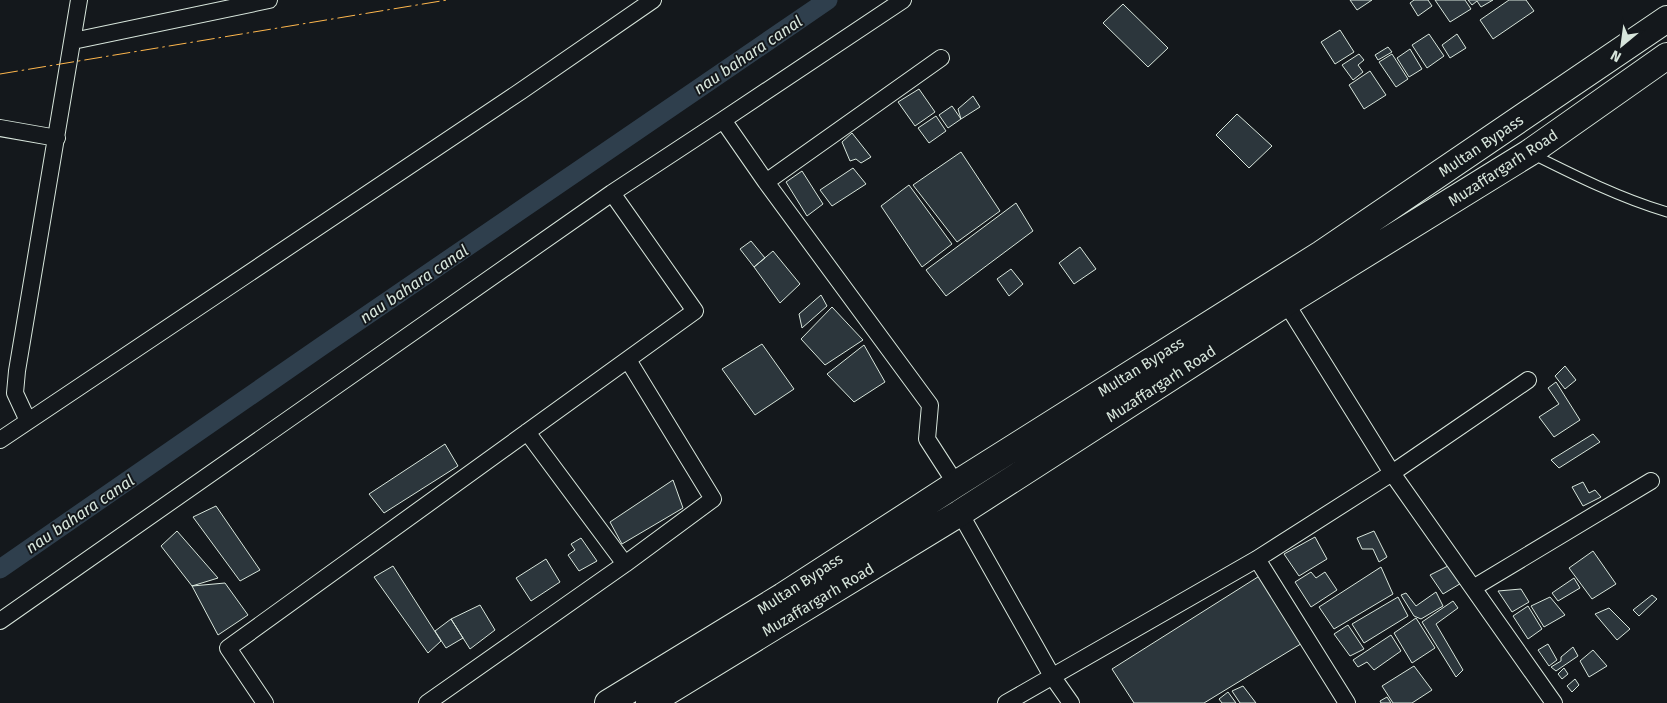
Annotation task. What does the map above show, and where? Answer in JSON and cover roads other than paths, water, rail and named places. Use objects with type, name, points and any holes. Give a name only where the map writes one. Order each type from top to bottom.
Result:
[{"type":"main road","name":"Multan Bypass","points":[[608,703],[783,596],[956,484],[1321,254],[1667,19]]},
{"type":"main road","name":"Muzaffargarh Road","points":[[649,703],[960,513],[1286,303],[1529,153],[1667,56]]},
{"type":"street","points":[[28,421],[16,393],[18,371],[79,0]]},
{"type":"street","points":[[73,41],[269,0]]},
{"type":"street","points":[[0,440],[521,91],[653,0]]},
{"type":"street","points":[[0,620],[612,193],[903,0]]},
{"type":"street","points":[[766,182],[941,58]]},
{"type":"street","points":[[723,120],[766,182],[930,405],[927,439],[956,484]]},
{"type":"street","points":[[0,128],[57,138]]},
{"type":"street","points":[[265,703],[228,648],[695,311],[612,193]]},
{"type":"street","points":[[1286,303],[1392,473],[1473,588],[1546,700]]},
{"type":"street","points":[[427,703],[625,564],[713,499],[628,360]]},
{"type":"street","points":[[1006,703],[1257,559],[1392,473],[1528,380]]},
{"type":"street","points":[[527,432],[625,564]]},
{"type":"street","points":[[1473,588],[1651,481]]},
{"type":"street","points":[[960,513],[1052,676],[1071,703]]},
{"type":"street","points":[[1257,559],[1347,703]]},
{"type":"lane","points":[[1529,153],[1594,184],[1667,212]]},
{"type":"waterway","name":"nau bahara canal","points":[[0,569],[828,0]]}]
